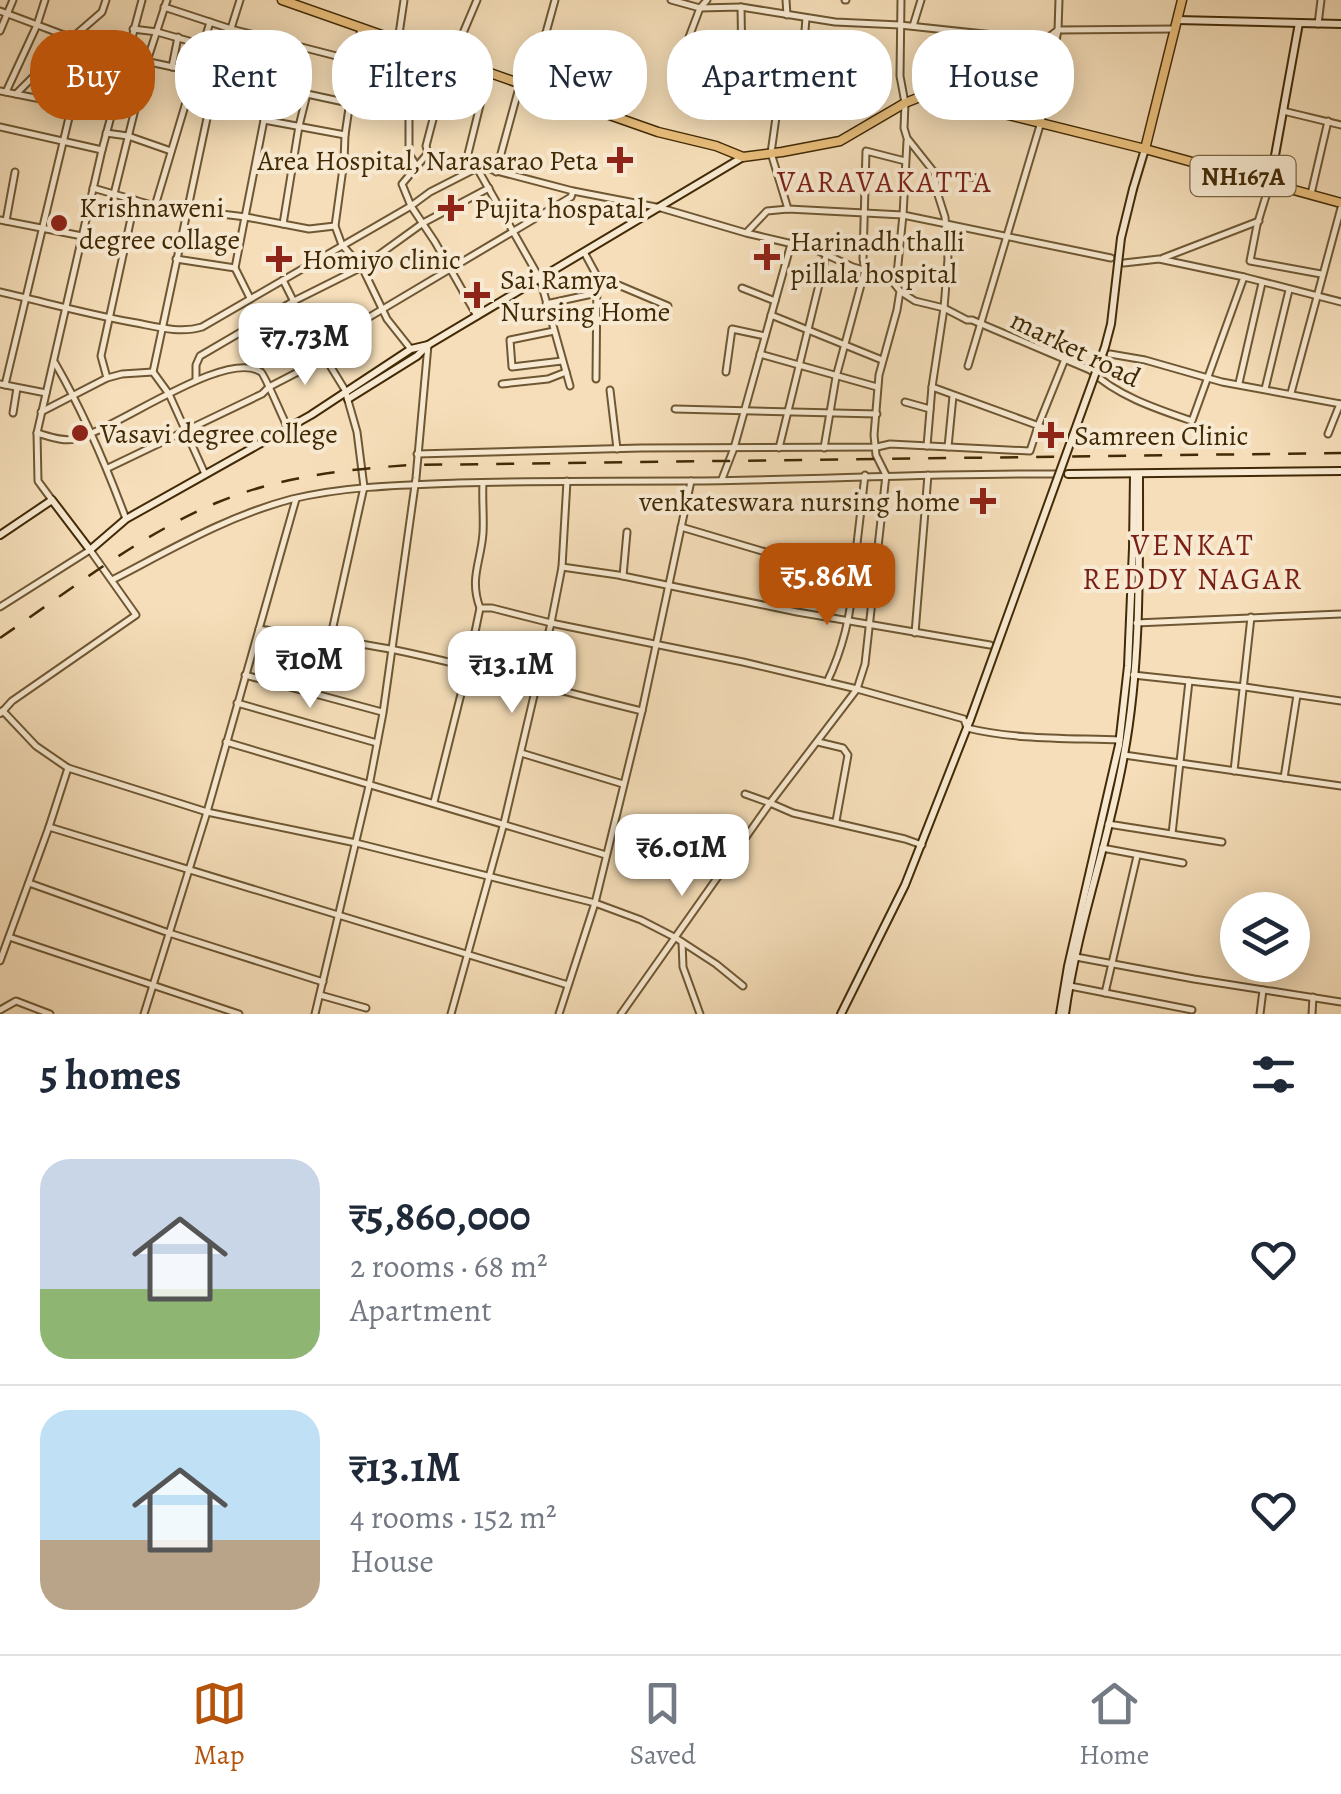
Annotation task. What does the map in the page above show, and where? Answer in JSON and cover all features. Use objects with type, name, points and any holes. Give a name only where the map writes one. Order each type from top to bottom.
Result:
[{"type":"main road","name":"NH167A","points":[[282,0],[368,30]]},
{"type":"main road","points":[[841,1014],[922,845],[1105,346],[1121,238],[1182,0]]},
{"type":"main road","points":[[1270,183],[1299,23]]},
{"type":"main road","points":[[1176,25],[1341,24]]},
{"type":"main road","name":"NH167A","points":[[624,120],[743,156],[770,154],[840,141],[905,104],[932,96],[1145,149],[1341,205]]},
{"type":"main road","points":[[0,535],[52,500],[90,550],[126,519],[418,356],[428,345],[743,156]]},
{"type":"main road","points":[[347,394],[411,349],[428,345]]},
{"type":"main road","points":[[1068,474],[1341,471]]},
{"type":"main road","points":[[1062,1014],[1124,755],[1136,622],[1136,474]]},
{"type":"main road","points":[[1062,1014],[1068,966],[1120,740],[1128,666],[1136,474]]},
{"type":"street","points":[[0,31],[3,13],[13,0]]},
{"type":"street","points":[[30,97],[3,92],[37,25],[45,0]]},
{"type":"street","points":[[81,30],[102,12],[106,0]]},
{"type":"street","points":[[142,0],[133,28],[175,36]]},
{"type":"street","points":[[231,29],[240,0]]},
{"type":"street","points":[[400,30],[404,0]]},
{"type":"street","points":[[464,30],[477,0]]},
{"type":"street","points":[[547,30],[556,0]]},
{"type":"street","points":[[691,30],[707,0]]},
{"type":"street","points":[[786,0],[787,15]]},
{"type":"street","points":[[621,1014],[679,940],[770,803],[857,689],[866,664],[886,475],[876,455],[874,435],[882,360],[897,310],[906,161],[905,104],[900,76],[901,0]]},
{"type":"street","points":[[914,26],[921,0]]},
{"type":"street","points":[[1059,0],[1058,30],[1176,25]]},
{"type":"street","points":[[1318,24],[1321,0]]},
{"type":"street","points":[[676,1],[700,8],[741,7],[806,18],[950,30]]},
{"type":"street","points":[[155,40],[165,3],[235,30]]},
{"type":"street","points":[[741,7],[741,30]]},
{"type":"street","points":[[3,13],[50,30]]},
{"type":"street","points":[[805,30],[806,18]]},
{"type":"street","points":[[208,30],[210,22]]},
{"type":"street","points":[[172,67],[175,52]]},
{"type":"street","points":[[155,63],[175,68]]},
{"type":"street","points":[[16,94],[30,80]]},
{"type":"street","points":[[284,224],[307,94],[332,100]]},
{"type":"street","points":[[496,172],[513,109]]},
{"type":"street","points":[[1283,110],[1341,124]]},
{"type":"street","points":[[46,393],[3,385],[69,120]]},
{"type":"street","points":[[52,500],[38,481],[37,433],[110,120]]},
{"type":"street","points":[[114,194],[132,120]]},
{"type":"street","points":[[154,206],[180,120]]},
{"type":"street","points":[[205,474],[169,394],[153,372],[206,120]]},
{"type":"street","points":[[250,298],[235,268],[264,120],[345,135]]},
{"type":"street","points":[[347,120],[335,226],[342,245],[362,267],[387,319],[418,356]]},
{"type":"street","points":[[410,120],[410,154],[416,166]]},
{"type":"street","points":[[428,154],[426,146],[433,120]]},
{"type":"street","points":[[466,162],[476,120]]},
{"type":"street","points":[[777,120],[770,154],[788,210]]},
{"type":"street","points":[[1310,194],[1328,121]]},
{"type":"street","points":[[968,366],[1041,122]]},
{"type":"street","points":[[0,127],[102,150]]},
{"type":"street","points":[[106,133],[128,136],[170,151]]},
{"type":"street","points":[[907,138],[934,172],[948,259],[927,446]]},
{"type":"street","points":[[824,448],[836,377],[865,270],[866,152],[906,161]]},
{"type":"street","points":[[428,154],[477,168],[540,278],[570,386]]},
{"type":"street","points":[[428,154],[402,184],[411,206],[477,316]]},
{"type":"street","points":[[0,292],[162,328],[202,328],[477,168]]},
{"type":"street","name":"market road","points":[[477,168],[661,208],[814,249],[889,277],[914,300],[944,308],[1065,359],[1149,406],[1192,421],[1208,378]]},
{"type":"street","points":[[15,172],[3,220],[82,236]]},
{"type":"street","points":[[934,172],[977,178]]},
{"type":"street","points":[[1270,183],[1250,260],[1322,274]]},
{"type":"street","points":[[94,188],[154,206],[309,228],[335,226]]},
{"type":"street","points":[[196,380],[200,356],[362,267],[423,223],[489,188]]},
{"type":"street","points":[[319,348],[571,197],[573,191]]},
{"type":"street","points":[[107,378],[101,356],[135,200]]},
{"type":"street","points":[[1290,394],[1341,205]]},
{"type":"street","points":[[746,233],[767,212],[903,215],[1111,258]]},
{"type":"street","points":[[1124,263],[1160,259],[1259,221]]},
{"type":"street","points":[[722,480],[790,244]]},
{"type":"street","points":[[584,252],[597,276],[596,380]]},
{"type":"street","points":[[778,448],[826,255]]},
{"type":"street","points":[[176,259],[235,268]]},
{"type":"street","points":[[1160,259],[1341,302]]},
{"type":"street","points":[[597,276],[668,306]]},
{"type":"street","points":[[1208,378],[1244,278]]},
{"type":"street","points":[[283,280],[347,394],[357,432],[364,487],[330,640]]},
{"type":"street","points":[[1238,384],[1262,284]]},
{"type":"street","points":[[742,288],[775,300]]},
{"type":"street","points":[[1266,389],[1289,290]]},
{"type":"street","points":[[546,304],[597,293]]},
{"type":"street","points":[[771,315],[882,360]]},
{"type":"street","points":[[554,330],[510,340],[512,366],[563,361]]},
{"type":"street","points":[[726,372],[732,330],[765,336]]},
{"type":"street","points":[[315,1014],[383,713],[415,484],[428,345]]},
{"type":"street","points":[[760,354],[878,387]]},
{"type":"street","points":[[1110,354],[1208,378],[1341,403],[1328,434]]},
{"type":"street","points":[[108,468],[262,394],[325,358]]},
{"type":"street","points":[[417,454],[877,448],[890,444],[1030,451],[1065,359]]},
{"type":"street","points":[[53,360],[108,468],[126,519]]},
{"type":"street","points":[[37,433],[70,441],[92,434],[196,380],[238,366],[265,376],[288,428]]},
{"type":"street","points":[[42,412],[107,378],[153,372]]},
{"type":"street","points":[[502,384],[548,379],[566,372]]},
{"type":"street","points":[[932,387],[1064,435]]},
{"type":"street","points":[[13,413],[18,388]]},
{"type":"street","points":[[610,390],[617,449]]},
{"type":"street","points":[[948,447],[954,394]]},
{"type":"street","points":[[905,402],[930,410]]},
{"type":"street","points":[[675,409],[876,414]]},
{"type":"street","points":[[112,580],[204,531],[272,505],[364,487],[568,480],[1068,474]]},
{"type":"street","points":[[915,633],[928,475]]},
{"type":"street","points":[[827,682],[838,660],[847,620],[865,476]]},
{"type":"street","points":[[451,1014],[504,823],[551,623],[562,567],[568,480]]},
{"type":"street","points":[[559,1014],[595,903],[642,711],[691,481]]},
{"type":"street","points":[[434,802],[480,608],[474,575],[483,532],[483,483]]},
{"type":"street","points":[[144,1014],[207,812],[296,498]]},
{"type":"street","points":[[681,527],[875,583]]},
{"type":"street","points":[[623,576],[627,532]]},
{"type":"street","points":[[0,607],[90,550],[136,615],[2,712],[36,746],[68,768],[207,812],[356,843],[595,903],[642,920],[679,940],[744,986]]},
{"type":"street","points":[[562,567],[990,646]]},
{"type":"street","points":[[480,608],[857,689],[964,719],[1004,735],[1120,740]]},
{"type":"street","points":[[1136,622],[1341,614]]},
{"type":"street","points":[[1234,772],[1251,618]]},
{"type":"street","points":[[258,629],[392,649],[642,711]]},
{"type":"street","points":[[245,675],[383,713]]},
{"type":"street","points":[[1133,676],[1341,701]]},
{"type":"street","points":[[1172,834],[1189,681]]},
{"type":"street","points":[[1284,778],[1297,695]]},
{"type":"street","points":[[237,703],[377,743]]},
{"type":"street","points":[[226,742],[606,856]]},
{"type":"street","points":[[818,742],[843,748],[848,755],[836,822]]},
{"type":"street","points":[[521,753],[623,784]]},
{"type":"street","points":[[1124,755],[1340,786],[1341,773]]},
{"type":"street","points":[[0,961],[68,768]]},
{"type":"street","points":[[745,794],[793,813],[922,845]]},
{"type":"street","points":[[1108,824],[1222,842]]},
{"type":"street","points":[[49,828],[568,986]]},
{"type":"street","points":[[1102,848],[1183,862]]},
{"type":"street","points":[[1105,992],[1137,856]]},
{"type":"street","points":[[29,883],[323,982]]},
{"type":"street","points":[[9,936],[239,1014]]},
{"type":"street","points":[[679,940],[700,1014]]},
{"type":"street","points":[[1076,957],[1341,1002]]},
{"type":"street","points":[[1070,986],[1192,1010]]},
{"type":"street","points":[[1260,1014],[1264,990]]},
{"type":"street","points":[[320,995],[366,1008]]},
{"type":"street","points":[[1312,1014],[1313,997]]},
{"type":"street","points":[[0,1010],[16,1001],[50,1014]]},
{"type":"railway","points":[[0,638],[105,565],[187,516],[240,494],[337,472],[412,465],[1341,453]]},
{"type":"place","name":"Area Hospital, Narasarao Peta","points":[[620,160]]},
{"type":"place","name":"Pujita hospatal","points":[[451,208]]},
{"type":"place","name":"Krishnaweni degree collage","points":[[59,223]]},
{"type":"place","name":"Harinadh thalli pillala hospital","points":[[767,257]]},
{"type":"place","name":"Homiyo clinic","points":[[279,259]]},
{"type":"place","name":"Sai Ramya Nursing Home","points":[[477,295]]},
{"type":"place","name":"Vasavi degree college","points":[[80,433]]},
{"type":"place","name":"Samreen Clinic","points":[[1051,435]]},
{"type":"place","name":"venkateswara nursing home","points":[[983,501]]},
{"type":"district","name":"VARAVAKATTA","points":[[885,182]]},
{"type":"district","name":"VENKAT REDDY NAGAR","points":[[1193,562]]}]
